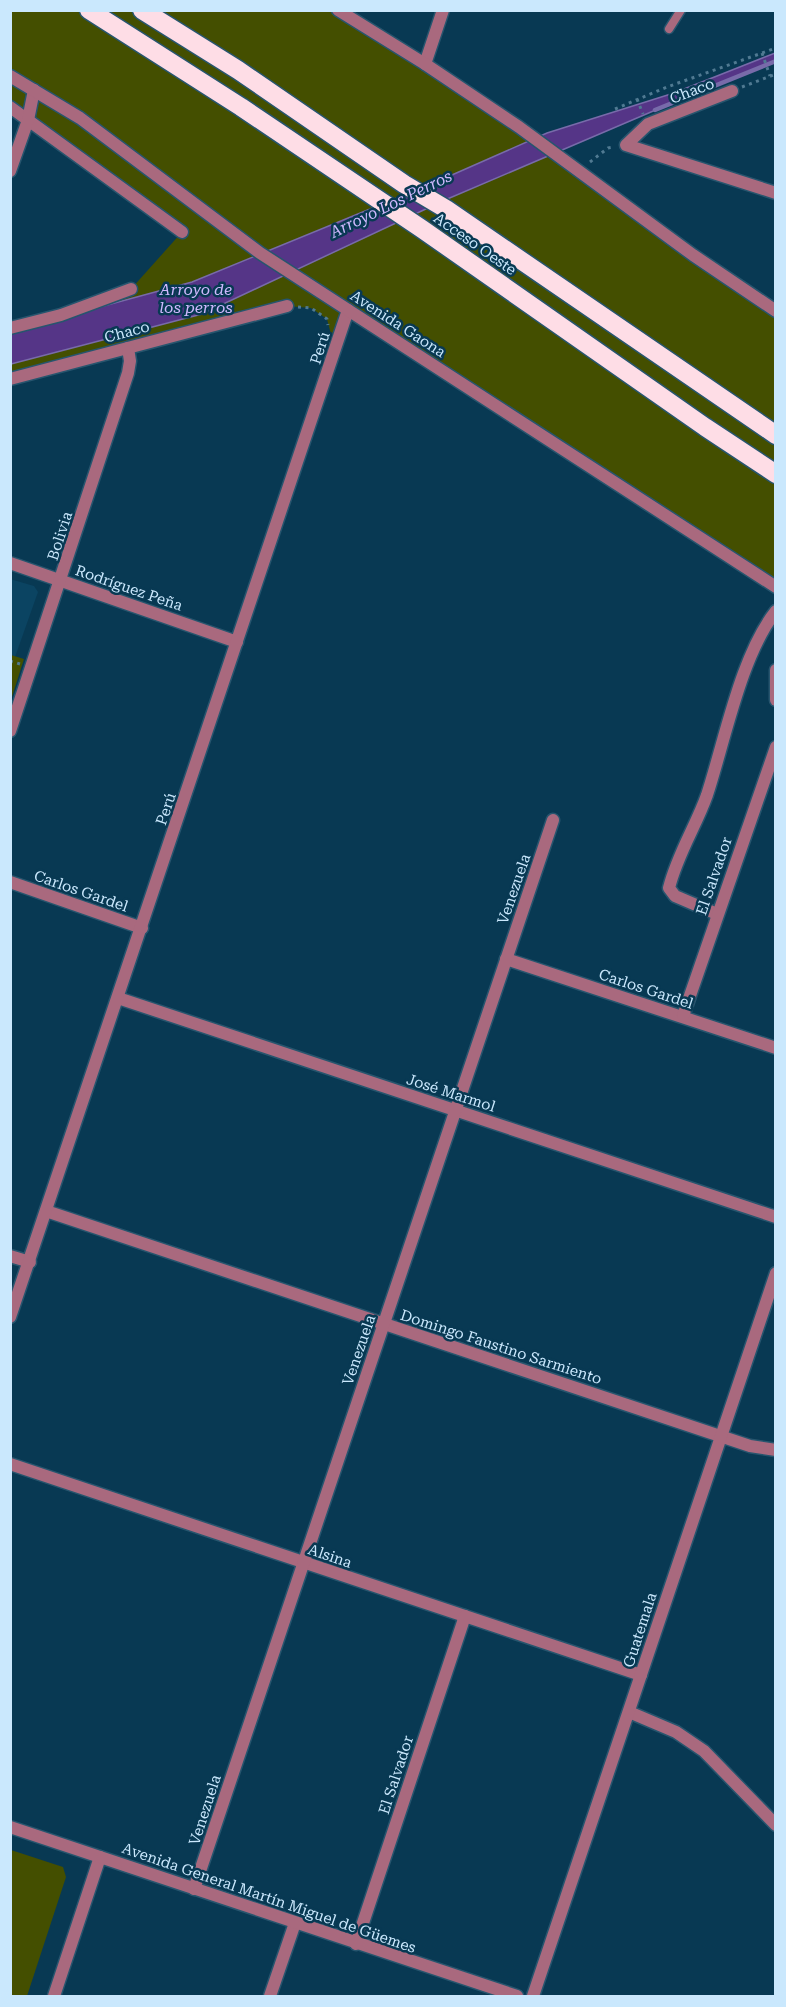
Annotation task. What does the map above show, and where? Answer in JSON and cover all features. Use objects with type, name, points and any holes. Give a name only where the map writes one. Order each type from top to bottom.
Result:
[{"type":"highway","name":"Acceso Oeste","points":[[89,10],[241,107],[422,229],[776,474]]},
{"type":"highway","name":"Acceso Oeste","points":[[142,10],[238,70],[404,184],[446,209],[776,435]]},
{"type":"highway","points":[[705,427],[776,487]]},
{"type":"street","points":[[338,10],[425,63],[519,127],[693,255],[776,311]]},
{"type":"street","points":[[425,63],[443,10]]},
{"type":"street","name":"Avenida Gaona","points":[[10,76],[80,118],[260,254],[776,587]]},
{"type":"street","points":[[10,171],[28,120],[34,90]]},
{"type":"street","name":"Chaco","points":[[626,145],[648,124],[732,91]]},
{"type":"street","points":[[10,106],[182,232]]},
{"type":"street","points":[[626,145],[776,194]]},
{"type":"street","points":[[10,328],[61,315],[131,289]]},
{"type":"street","name":"Chaco","points":[[10,379],[287,306]]},
{"type":"street","name":"Perú","points":[[10,1317],[348,310]]},
{"type":"street","name":"Bolivia","points":[[10,731],[128,373],[130,361],[128,348]]},
{"type":"street","name":"Rodríguez Peña","points":[[10,563],[237,642]]},
{"type":"street","points":[[717,914],[675,896],[669,888],[706,797],[745,669],[769,620],[776,611]]},
{"type":"street","points":[[776,670],[776,700]]},
{"type":"street","name":"El Salvador","points":[[683,1016],[776,747]]},
{"type":"street","name":"Venezuela","points":[[194,1889],[553,820]]},
{"type":"street","name":"Carlos Gardel","points":[[10,882],[142,928]]},
{"type":"street","name":"Carlos Gardel","points":[[507,959],[776,1048]]},
{"type":"street","name":"José Marmol","points":[[118,998],[776,1217]]},
{"type":"street","name":"Domingo Faustino Sarmiento","points":[[46,1211],[750,1446],[776,1450]]},
{"type":"street","points":[[10,1256],[30,1262]]},
{"type":"street","name":"Guatemala","points":[[533,1996],[776,1273]]},
{"type":"street","name":"Alsina","points":[[10,1464],[641,1675]]},
{"type":"street","name":"El Salvador","points":[[357,1944],[465,1616]]},
{"type":"street","points":[[629,1712],[676,1732],[704,1751],[776,1825]]},
{"type":"street","name":"Avenida General Martín Miguel de Güemes","points":[[10,1827],[517,1996]]},
{"type":"street","points":[[54,1996],[100,1857]]},
{"type":"street","points":[[270,1996],[295,1923]]},
{"type":"lane","points":[[669,29],[681,10]]},
{"type":"path","points":[[615,109],[637,99],[763,55],[776,48]]},
{"type":"path","points":[[763,55],[770,76]]},
{"type":"path","name":"Chaco","points":[[732,91],[776,74]]},
{"type":"path","points":[[637,99],[646,119]]},
{"type":"path","points":[[580,172],[608,148],[626,145]]},
{"type":"path","points":[[287,306],[311,308],[327,319],[335,350]]},
{"type":"shaded area","points":[[10,579],[34,586],[38,592],[15,657],[11,655]]},
{"type":"green space","points":[[11,11],[338,11],[425,64],[775,311],[775,587],[349,310],[335,350],[327,319],[311,308],[287,306],[11,379],[11,328],[131,289],[182,232],[11,107]]},
{"type":"green space","points":[[10,655],[24,659],[11,700]]},
{"type":"green space","points":[[11,1850],[63,1867],[66,1877],[27,1996],[11,1996]]},
{"type":"water","name":"Arroyo de los perros","points":[[775,53],[775,61],[445,200],[202,314],[11,364],[11,331],[192,282],[436,182],[547,133],[674,93]]},
{"type":"waterway","name":"Arroyo Los Perros","points":[[655,110],[776,61]]}]
